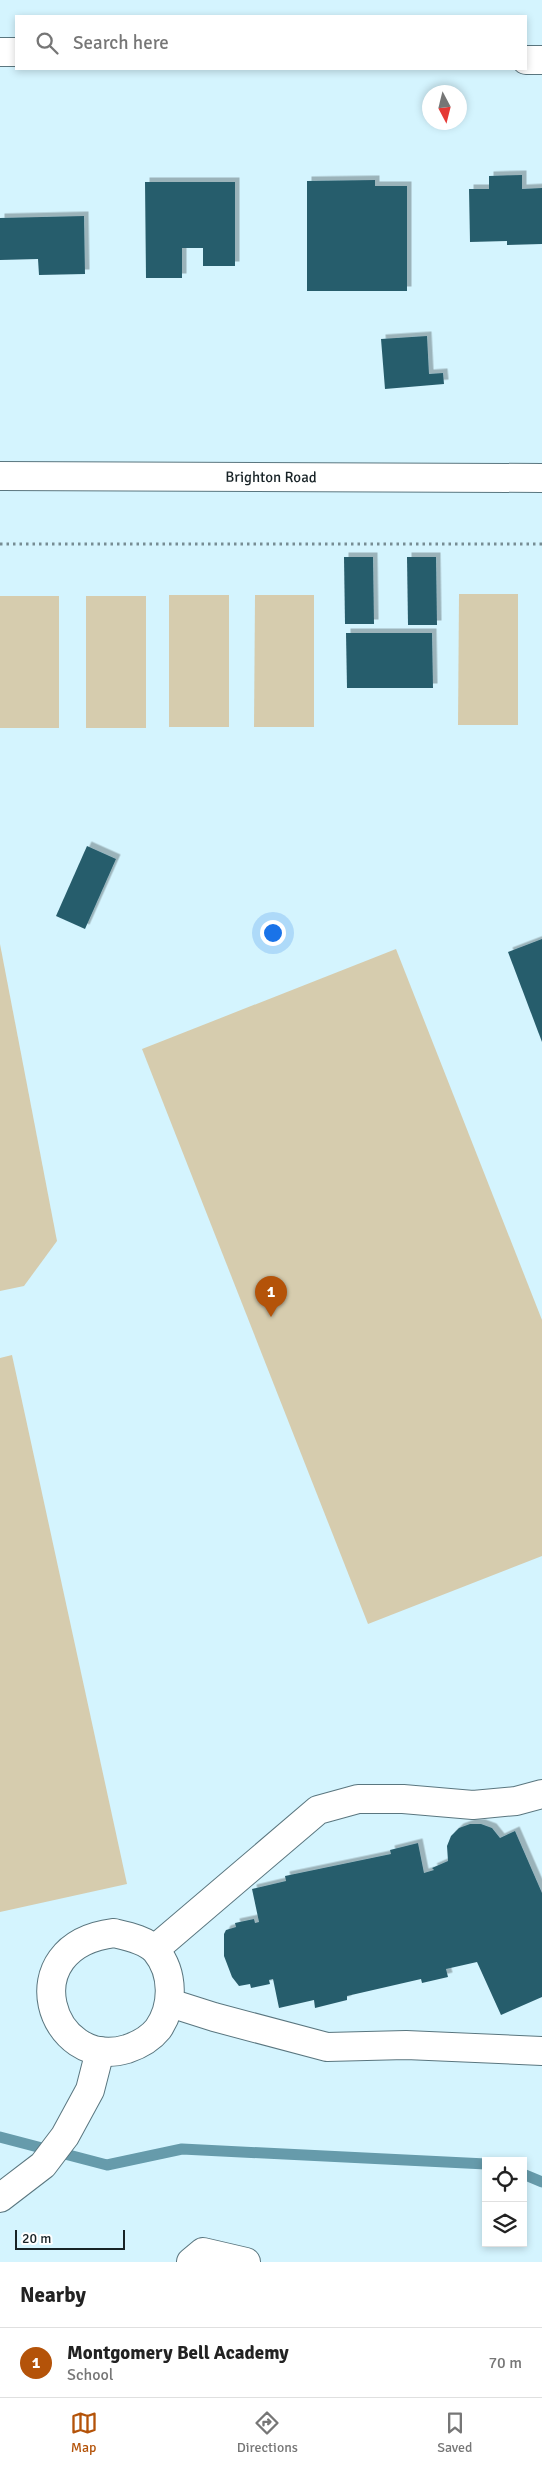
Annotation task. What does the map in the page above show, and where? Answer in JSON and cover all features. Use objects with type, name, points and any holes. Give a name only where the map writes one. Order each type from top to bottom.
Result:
[{"type":"street","points":[[0,52],[15,52]]},
{"type":"street","points":[[527,60],[542,60]]},
{"type":"street","name":"Brighton Road","points":[[0,476],[542,478]]},
{"type":"street","points":[[155,1949],[318,1810],[358,1799],[404,1799],[473,1805],[516,1801],[542,1794]]},
{"type":"street","points":[[114,1933],[134,1938],[155,1949],[170,1983],[170,2003],[164,2021],[152,2036],[137,2046],[119,2052],[100,2051],[81,2044],[66,2032],[55,2015],[52,1989],[53,1976],[62,1958],[76,1944],[94,1935],[114,1933]]},
{"type":"street","points":[[170,2003],[214,2017],[327,2047],[406,2045],[542,2052]]},
{"type":"street","points":[[0,2198],[16,2188],[43,2165],[64,2136],[90,2090],[100,2051]]},
{"type":"street","points":[[191,2262],[202,2252],[246,2262]]},
{"type":"path","points":[[0,544],[542,544]]},
{"type":"shaded area","points":[[459,594],[518,594],[518,725],[458,725]]},
{"type":"shaded area","points":[[169,595],[229,595],[229,727],[169,727]]},
{"type":"shaded area","points":[[255,595],[314,595],[314,727],[254,727]]},
{"type":"shaded area","points":[[0,596],[59,596],[59,728],[0,728]]},
{"type":"shaded area","points":[[86,596],[146,596],[146,728],[86,728]]},
{"type":"shaded area","points":[[0,944],[57,1241],[24,1286],[0,1291]]},
{"type":"shaded area","points":[[396,949],[542,1320],[542,1556],[368,1624],[142,1049]]},
{"type":"shaded area","points":[[12,1355],[127,1884],[0,1912],[0,1358]]},
{"type":"building","points":[[522,175],[522,189],[542,188],[542,244],[507,245],[507,241],[470,242],[469,189],[489,189],[489,176]]},
{"type":"building","points":[[375,180],[375,186],[407,186],[407,291],[307,291],[307,181]]},
{"type":"building","points":[[145,182],[235,182],[235,266],[203,266],[203,248],[182,248],[182,278],[146,278]]},
{"type":"building","points":[[84,216],[85,274],[39,275],[38,259],[0,260],[0,218]]},
{"type":"building","points":[[427,336],[429,374],[443,373],[444,384],[385,389],[381,339]]},
{"type":"building","points":[[344,557],[373,557],[374,624],[345,624]]},
{"type":"building","points":[[407,557],[436,557],[437,625],[408,625]]},
{"type":"building","points":[[346,633],[432,633],[433,688],[347,688]]},
{"type":"building","points":[[87,846],[116,859],[85,929],[56,916]]},
{"type":"building","points":[[542,939],[542,1042],[508,952]]},
{"type":"building","points":[[470,1824],[481,1824],[492,1828],[500,1838],[515,1831],[542,1893],[542,1997],[501,2015],[477,1962],[446,1969],[448,1977],[422,1983],[421,1979],[347,1996],[347,2000],[315,2008],[314,2000],[279,2008],[273,1979],[269,1980],[270,1984],[251,1988],[250,1984],[239,1986],[232,1977],[224,1956],[224,1934],[226,1930],[236,1927],[235,1923],[254,1919],[255,1923],[259,1922],[252,1889],[286,1881],[285,1876],[391,1854],[390,1850],[418,1843],[424,1873],[434,1870],[432,1868],[448,1861],[447,1846],[451,1836],[459,1828]]},
{"type":"waterway","points":[[0,2137],[107,2165],[182,2149],[482,2164]]},
{"type":"waterway","points":[[527,2176],[542,2182]]},
{"type":"place","name":"Montgomery Bell Academy","points":[[271,1317]]}]
